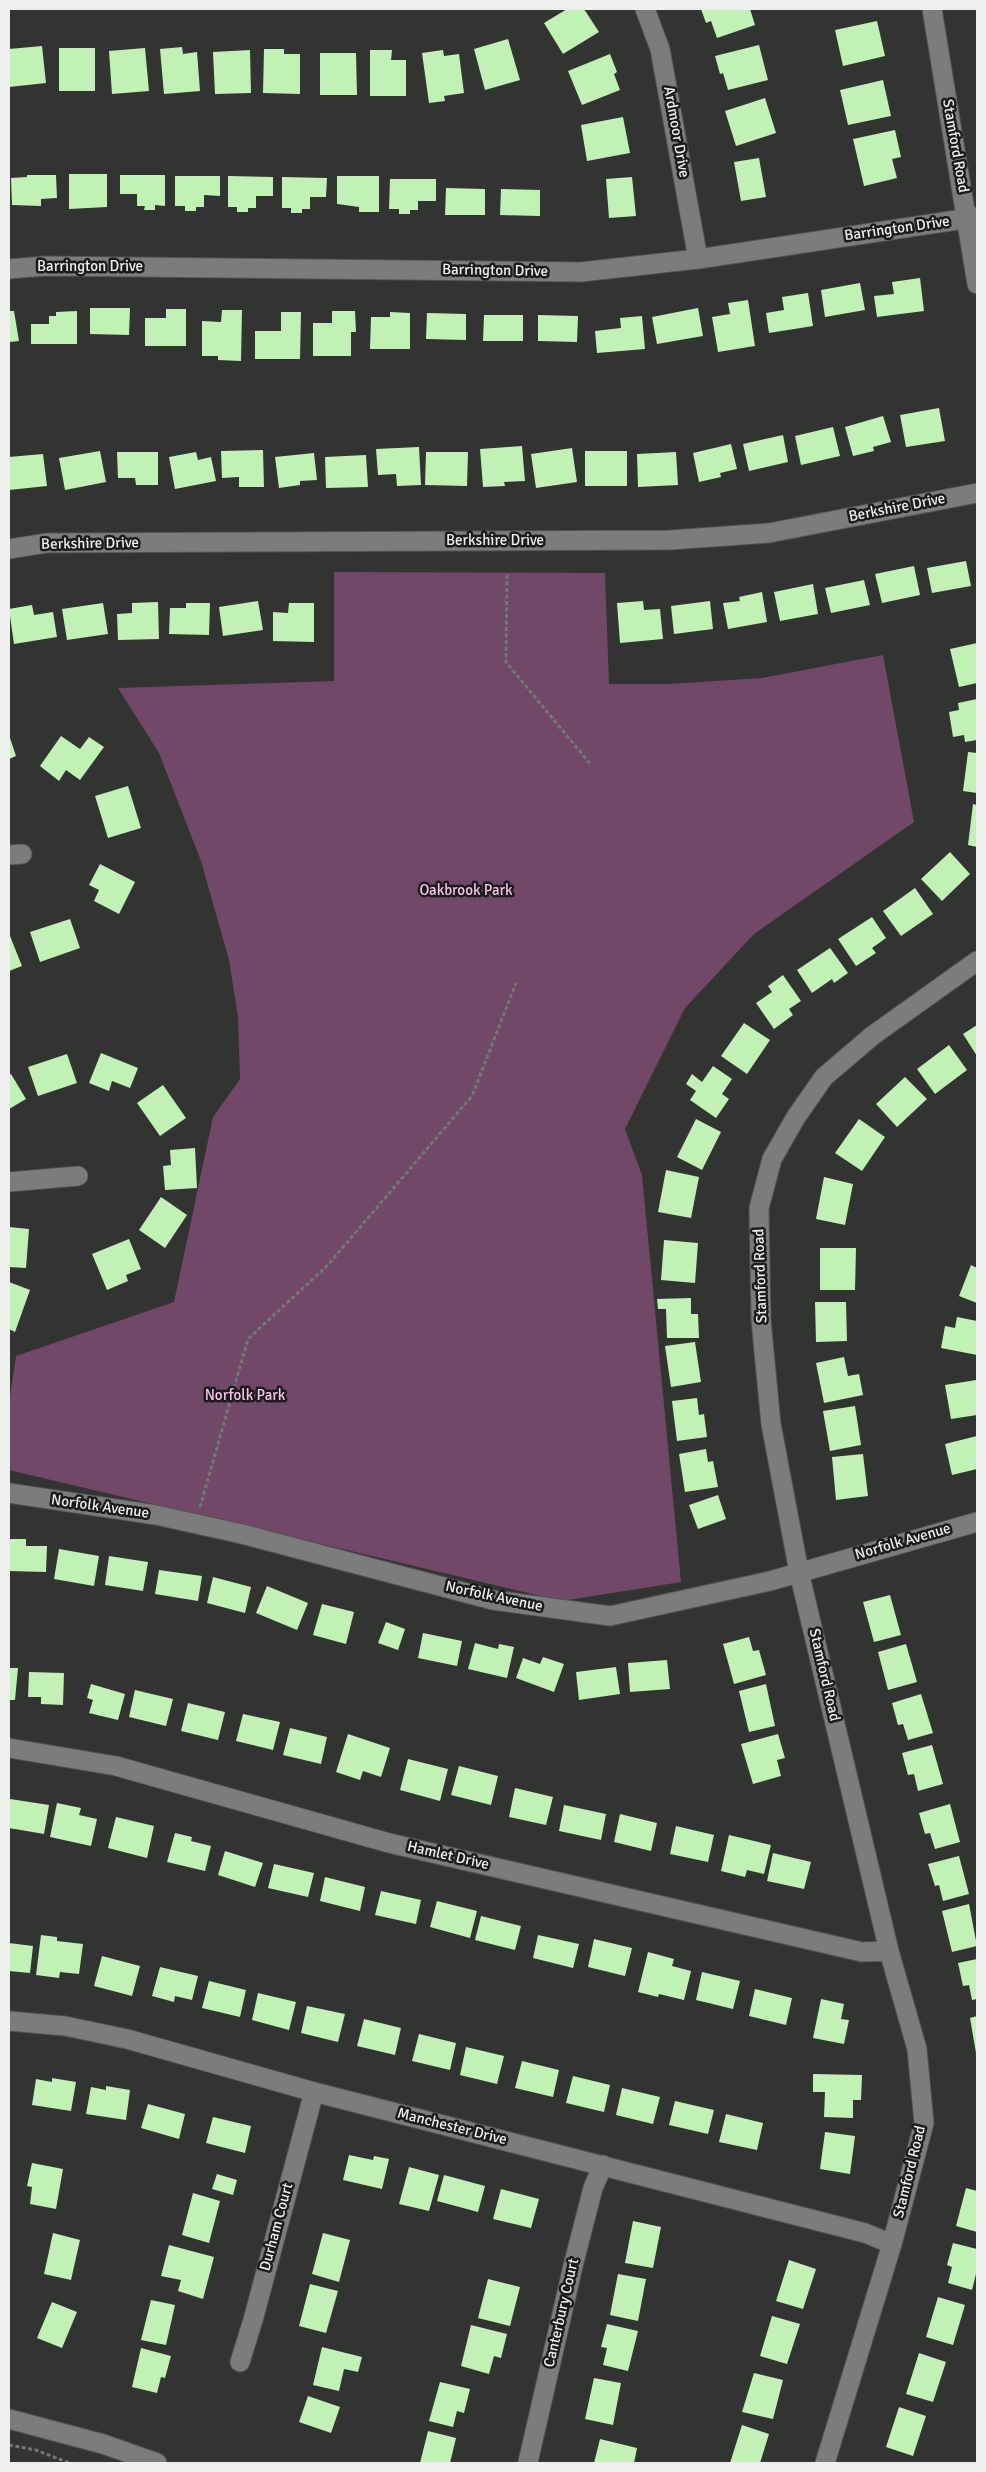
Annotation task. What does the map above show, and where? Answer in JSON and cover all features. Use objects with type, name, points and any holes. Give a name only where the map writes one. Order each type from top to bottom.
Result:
[{"type":"street","name":"Ardmoor Drive","points":[[645,9],[660,49],[698,259]]},
{"type":"street","name":"Stamford Road","points":[[932,9],[972,218],[977,284]]},
{"type":"street","name":"Barrington Drive","points":[[9,269],[45,266],[581,272],[698,259],[972,218]]},
{"type":"street","name":"Berkshire Drive","points":[[9,549],[47,543],[670,540],[769,533],[977,493]]},
{"type":"street","name":"Stamford Road","points":[[825,2463],[892,2244],[924,2123],[917,2049],[889,1951],[799,1572],[771,1424],[761,1320],[758,1208],[772,1159],[796,1117],[824,1077],[872,1036],[977,961]]},
{"type":"street","points":[[9,1182],[78,1176]]},
{"type":"street","name":"Norfolk Avenue","points":[[9,1493],[156,1515],[492,1600],[610,1616],[770,1581],[977,1522]]},
{"type":"street","name":"Hamlet Drive","points":[[9,1748],[116,1766],[389,1843],[862,1952],[889,1951]]},
{"type":"street","name":"Manchester Drive","points":[[9,2021],[66,2026],[127,2039],[314,2092],[865,2233],[892,2244]]},
{"type":"street","name":"Durham Court","points":[[240,2362],[314,2092]]},
{"type":"street","name":"Canterbury Court","points":[[528,2462],[573,2266],[593,2188],[603,2165]]},
{"type":"street","points":[[9,2419],[103,2444],[157,2463]]},
{"type":"path","points":[[507,575],[506,662],[590,765]]},
{"type":"path","points":[[196,1524],[248,1339],[327,1266],[472,1096],[516,983]]},
{"type":"path","points":[[9,2445],[36,2450],[69,2463]]},
{"type":"green space","name":"Oakbrook Park","points":[[334,572],[605,573],[609,684],[668,684],[762,678],[883,655],[914,822],[754,934],[685,1008],[625,1129],[642,1175],[681,1582],[562,1601],[9,1470],[9,1403],[16,1356],[174,1302],[213,1117],[240,1079],[238,1017],[229,960],[201,861],[159,753],[118,688],[334,681]]},
{"type":"building","points":[[567,9],[584,9],[599,32],[563,54],[544,23]]},
{"type":"building","points":[[701,9],[750,9],[755,25],[717,38],[711,21],[706,23]]},
{"type":"building","points":[[877,21],[885,56],[843,66],[835,30]]},
{"type":"building","points":[[508,39],[520,80],[485,90],[474,49]]},
{"type":"building","points":[[759,45],[768,80],[728,90],[723,73],[720,74],[715,56]]},
{"type":"building","points":[[42,46],[46,83],[9,87],[9,49]]},
{"type":"building","points":[[182,47],[183,54],[197,52],[200,91],[164,94],[160,49]]},
{"type":"building","points":[[59,48],[95,48],[95,91],[59,91]]},
{"type":"building","points":[[145,48],[149,91],[112,94],[109,51]]},
{"type":"building","points":[[264,49],[284,49],[284,54],[300,54],[300,94],[263,93]]},
{"type":"building","points":[[250,50],[251,93],[215,94],[213,52]]},
{"type":"building","points":[[370,50],[392,50],[391,60],[406,60],[406,96],[370,96]]},
{"type":"building","points":[[443,50],[444,56],[459,54],[464,93],[444,96],[445,101],[429,103],[422,53]]},
{"type":"building","points":[[320,53],[356,53],[357,95],[320,95]]},
{"type":"building","points":[[610,54],[617,72],[614,74],[620,90],[582,105],[568,71]]},
{"type":"building","points":[[883,80],[891,116],[848,125],[840,90]]},
{"type":"building","points":[[765,98],[776,133],[736,146],[725,111]]},
{"type":"building","points":[[623,117],[630,153],[587,161],[581,125]]},
{"type":"building","points":[[895,130],[901,157],[892,159],[897,178],[864,186],[853,139]]},
{"type":"building","points":[[759,158],[766,197],[741,201],[734,162]]},
{"type":"building","points":[[69,174],[107,174],[107,207],[69,209]]},
{"type":"building","points":[[27,175],[56,175],[57,198],[41,199],[41,206],[12,205],[11,178],[27,177]]},
{"type":"building","points":[[120,175],[165,175],[165,206],[155,205],[155,210],[144,210],[145,206],[137,206],[137,194],[120,194]]},
{"type":"building","points":[[175,176],[220,176],[220,196],[204,195],[204,207],[196,207],[196,211],[185,211],[185,206],[175,206]]},
{"type":"building","points":[[228,176],[273,177],[273,196],[256,196],[256,208],[248,208],[248,212],[237,212],[237,207],[228,207]]},
{"type":"building","points":[[337,176],[379,176],[379,212],[359,212],[359,207],[337,204]]},
{"type":"building","points":[[282,177],[327,178],[326,197],[310,197],[310,209],[302,209],[302,213],[291,213],[291,208],[282,208]]},
{"type":"building","points":[[632,177],[636,216],[609,218],[606,179]]},
{"type":"building","points":[[390,179],[436,179],[436,201],[418,201],[418,210],[410,210],[410,214],[399,214],[399,209],[389,209]]},
{"type":"building","points":[[446,188],[485,189],[485,215],[445,215]]},
{"type":"building","points":[[501,189],[540,190],[540,216],[500,215]]},
{"type":"building","points":[[920,278],[924,311],[877,317],[874,296],[894,294],[892,282]]},
{"type":"building","points":[[860,283],[865,310],[825,317],[821,290]]},
{"type":"building","points":[[808,293],[813,326],[769,333],[766,313],[784,310],[782,297]]},
{"type":"building","points":[[748,300],[755,346],[718,352],[712,317],[730,314],[728,303]]},
{"type":"building","points":[[90,308],[130,308],[129,335],[90,334]]},
{"type":"building","points":[[698,308],[703,336],[657,344],[652,317]]},
{"type":"building","points":[[166,309],[186,309],[186,346],[145,346],[145,318],[166,318]]},
{"type":"building","points":[[222,310],[242,310],[241,361],[218,360],[218,356],[202,356],[202,321],[221,322]]},
{"type":"building","points":[[9,311],[14,311],[19,341],[9,342]]},
{"type":"building","points":[[77,311],[77,344],[31,344],[31,324],[49,324],[49,316],[56,316],[56,312]]},
{"type":"building","points":[[332,311],[355,311],[356,332],[351,332],[351,356],[313,356],[313,323],[332,323]]},
{"type":"building","points":[[281,312],[301,312],[300,359],[255,359],[255,331],[281,331]]},
{"type":"building","points":[[390,312],[410,313],[410,349],[370,349],[371,317],[390,317]]},
{"type":"building","points":[[427,313],[466,314],[466,340],[426,339]]},
{"type":"building","points":[[484,315],[523,315],[523,341],[483,341]]},
{"type":"building","points":[[538,315],[578,316],[577,342],[538,341]]},
{"type":"building","points":[[642,316],[645,349],[597,353],[595,331],[621,328],[620,318]]},
{"type":"building","points":[[939,408],[945,441],[906,447],[900,415]]},
{"type":"building","points":[[883,416],[891,442],[873,447],[874,451],[853,456],[845,427]]},
{"type":"building","points":[[833,427],[840,456],[801,465],[795,436]]},
{"type":"building","points":[[783,435],[788,462],[749,471],[743,444]]},
{"type":"building","points":[[731,444],[737,469],[720,473],[721,477],[699,482],[693,453]]},
{"type":"building","points":[[522,446],[525,481],[504,482],[505,486],[483,487],[480,449]]},
{"type":"building","points":[[419,447],[421,485],[397,486],[396,474],[378,475],[376,449]]},
{"type":"building","points":[[572,448],[577,482],[536,488],[531,454]]},
{"type":"building","points":[[263,450],[264,487],[239,487],[239,477],[222,478],[221,451]]},
{"type":"building","points":[[100,451],[106,482],[65,490],[59,458]]},
{"type":"building","points":[[585,451],[627,451],[627,486],[585,486]]},
{"type":"building","points":[[117,452],[158,452],[158,485],[136,485],[135,478],[118,478]]},
{"type":"building","points":[[196,452],[198,460],[211,457],[216,481],[175,489],[169,457]]},
{"type":"building","points":[[426,452],[468,452],[467,486],[425,485]]},
{"type":"building","points":[[676,452],[678,485],[638,487],[637,454]]},
{"type":"building","points":[[314,453],[317,480],[300,481],[300,485],[279,488],[275,457]]},
{"type":"building","points":[[43,454],[47,486],[9,490],[9,457]]},
{"type":"building","points":[[366,455],[368,487],[326,488],[325,457]]},
{"type":"building","points":[[966,561],[971,586],[932,593],[927,568]]},
{"type":"building","points":[[914,566],[920,595],[882,603],[875,574]]},
{"type":"building","points":[[864,580],[870,605],[831,613],[825,588]]},
{"type":"building","points":[[813,584],[818,614],[780,621],[774,592]]},
{"type":"building","points":[[762,592],[767,622],[728,629],[723,603],[740,601],[739,597]]},
{"type":"building","points":[[258,601],[263,630],[223,636],[219,607]]},
{"type":"building","points":[[643,601],[644,610],[660,609],[663,639],[620,643],[617,603]]},
{"type":"building","points":[[710,601],[713,629],[674,634],[671,606]]},
{"type":"building","points":[[158,602],[159,639],[118,640],[117,614],[132,613],[132,603]]},
{"type":"building","points":[[103,603],[108,634],[67,640],[62,609]]},
{"type":"building","points":[[186,603],[210,603],[209,635],[169,634],[170,608],[186,608]]},
{"type":"building","points":[[289,603],[314,603],[314,642],[273,641],[273,612],[288,613]]},
{"type":"building","points":[[32,605],[34,615],[53,612],[57,637],[14,644],[9,609]]},
{"type":"building","points":[[977,643],[977,683],[959,687],[950,649]]},
{"type":"building","points":[[977,699],[977,740],[965,742],[964,735],[953,737],[949,712],[959,710],[958,703]]},
{"type":"building","points":[[9,735],[16,756],[9,759]]},
{"type":"building","points":[[61,736],[80,749],[89,737],[104,747],[80,780],[66,770],[59,781],[40,766]]},
{"type":"building","points":[[968,752],[977,753],[977,793],[963,791]]},
{"type":"building","points":[[128,786],[141,828],[108,838],[95,796]]},
{"type":"building","points":[[973,804],[977,805],[977,847],[968,845]]},
{"type":"building","points":[[950,852],[970,874],[942,901],[921,879]]},
{"type":"building","points":[[100,864],[135,882],[119,914],[94,901],[99,890],[89,885]]},
{"type":"building","points":[[915,888],[933,914],[901,936],[883,911]]},
{"type":"building","points":[[872,917],[886,938],[872,948],[876,953],[856,966],[838,939]]},
{"type":"building","points":[[70,919],[80,948],[40,962],[30,932]]},
{"type":"building","points":[[9,937],[22,966],[9,971]]},
{"type":"building","points":[[830,948],[848,973],[834,983],[832,979],[812,993],[797,970]]},
{"type":"building","points":[[783,975],[801,1001],[789,1009],[793,1015],[774,1029],[756,1003],[772,992],[768,986]]},
{"type":"building","points":[[744,1023],[770,1040],[747,1074],[721,1056]]},
{"type":"building","points":[[977,1025],[977,1056],[963,1034]]},
{"type":"building","points":[[949,1045],[967,1070],[935,1094],[917,1069]]},
{"type":"building","points":[[101,1053],[138,1068],[130,1088],[112,1081],[109,1091],[89,1083]]},
{"type":"building","points":[[67,1054],[77,1083],[38,1096],[28,1067]]},
{"type":"building","points":[[713,1066],[732,1079],[722,1094],[729,1099],[716,1118],[690,1100],[696,1091],[686,1084],[692,1074],[702,1082]]},
{"type":"building","points":[[11,1074],[26,1099],[9,1109],[9,1075]]},
{"type":"building","points":[[905,1077],[927,1099],[897,1127],[876,1104]]},
{"type":"building","points":[[163,1085],[186,1118],[160,1136],[137,1103]]},
{"type":"building","points":[[696,1119],[721,1132],[702,1170],[677,1157]]},
{"type":"building","points":[[859,1119],[885,1137],[862,1171],[835,1153]]},
{"type":"building","points":[[195,1148],[197,1188],[165,1190],[163,1166],[171,1165],[170,1150]]},
{"type":"building","points":[[666,1170],[699,1177],[691,1218],[658,1212]]},
{"type":"building","points":[[824,1177],[853,1184],[845,1225],[816,1219]]},
{"type":"building","points":[[161,1197],[187,1215],[165,1248],[139,1230]]},
{"type":"building","points":[[9,1227],[29,1229],[26,1268],[9,1267]]},
{"type":"building","points":[[129,1239],[141,1269],[126,1275],[128,1281],[107,1290],[92,1254]]},
{"type":"building","points":[[664,1240],[698,1243],[695,1283],[661,1280]]},
{"type":"building","points":[[820,1248],[856,1248],[855,1290],[820,1290]]},
{"type":"building","points":[[971,1265],[977,1268],[977,1303],[959,1296]]},
{"type":"building","points":[[9,1282],[30,1290],[15,1332],[9,1329]]},
{"type":"building","points":[[691,1298],[691,1314],[698,1314],[699,1338],[667,1338],[666,1309],[658,1309],[657,1299]]},
{"type":"building","points":[[815,1302],[846,1302],[847,1341],[816,1342]]},
{"type":"building","points":[[957,1317],[977,1321],[977,1355],[941,1348],[945,1326],[955,1328]]},
{"type":"building","points":[[695,1342],[701,1382],[671,1387],[665,1346]]},
{"type":"building","points":[[844,1357],[848,1376],[859,1374],[863,1395],[824,1403],[816,1363]]},
{"type":"building","points":[[976,1380],[977,1415],[951,1419],[945,1385]]},
{"type":"building","points":[[697,1398],[699,1415],[704,1414],[707,1437],[677,1441],[672,1401]]},
{"type":"building","points":[[855,1406],[861,1445],[830,1451],[823,1411]]},
{"type":"building","points":[[977,1436],[977,1469],[952,1475],[945,1444]]},
{"type":"building","points":[[706,1449],[708,1462],[713,1461],[718,1487],[685,1492],[679,1454]]},
{"type":"building","points":[[863,1454],[868,1496],[836,1500],[832,1457]]},
{"type":"building","points":[[718,1495],[726,1519],[698,1529],[689,1505]]},
{"type":"building","points":[[9,1539],[26,1539],[26,1546],[47,1546],[46,1572],[9,1571]]},
{"type":"building","points":[[59,1549],[99,1556],[94,1586],[54,1579]]},
{"type":"building","points":[[109,1556],[148,1562],[143,1591],[105,1585]]},
{"type":"building","points":[[159,1570],[202,1576],[198,1601],[155,1594]]},
{"type":"building","points":[[213,1577],[251,1587],[245,1613],[207,1603]]},
{"type":"building","points":[[267,1586],[308,1603],[297,1630],[256,1613]]},
{"type":"building","points":[[890,1595],[901,1635],[874,1642],[863,1602]]},
{"type":"building","points":[[322,1604],[354,1612],[346,1644],[313,1635]]},
{"type":"building","points":[[386,1622],[405,1629],[398,1650],[378,1643]]},
{"type":"building","points":[[423,1633],[462,1641],[457,1666],[418,1658]]},
{"type":"building","points":[[749,1637],[753,1651],[759,1650],[766,1675],[734,1684],[723,1644]]},
{"type":"building","points":[[475,1643],[498,1649],[499,1644],[514,1647],[507,1678],[468,1669]]},
{"type":"building","points":[[906,1644],[917,1682],[888,1690],[878,1652]]},
{"type":"building","points":[[543,1657],[564,1664],[554,1692],[516,1678],[523,1658],[540,1664]]},
{"type":"building","points":[[667,1660],[670,1689],[630,1692],[628,1663]]},
{"type":"building","points":[[616,1667],[620,1694],[579,1700],[576,1672]]},
{"type":"building","points":[[9,1668],[18,1668],[15,1700],[9,1700]]},
{"type":"building","points":[[29,1672],[64,1673],[63,1705],[41,1704],[41,1697],[28,1697]]},
{"type":"building","points":[[91,1684],[125,1694],[118,1720],[89,1713],[93,1700],[87,1698]]},
{"type":"building","points":[[766,1684],[775,1726],[749,1732],[739,1691]]},
{"type":"building","points":[[135,1690],[173,1699],[166,1726],[129,1717]]},
{"type":"building","points":[[921,1694],[933,1733],[908,1740],[903,1724],[898,1725],[892,1703]]},
{"type":"building","points":[[188,1703],[225,1712],[218,1740],[181,1731]]},
{"type":"building","points":[[243,1714],[280,1722],[273,1750],[236,1741]]},
{"type":"building","points":[[290,1728],[327,1737],[321,1764],[283,1755]]},
{"type":"building","points":[[348,1734],[390,1748],[381,1777],[363,1771],[360,1780],[336,1772]]},
{"type":"building","points":[[778,1734],[785,1758],[777,1760],[781,1776],[753,1784],[741,1744]]},
{"type":"building","points":[[932,1745],[943,1784],[918,1791],[914,1774],[908,1775],[902,1753]]},
{"type":"building","points":[[408,1759],[448,1769],[440,1801],[400,1790]]},
{"type":"building","points":[[459,1766],[498,1776],[491,1805],[451,1795]]},
{"type":"building","points":[[515,1788],[553,1797],[546,1825],[509,1817]]},
{"type":"building","points":[[10,1799],[49,1805],[44,1834],[9,1828]]},
{"type":"building","points":[[57,1803],[81,1808],[79,1815],[97,1819],[91,1846],[50,1837]]},
{"type":"building","points":[[950,1804],[960,1842],[935,1849],[930,1833],[925,1834],[919,1813]]},
{"type":"building","points":[[564,1805],[606,1814],[601,1840],[559,1831]]},
{"type":"building","points":[[620,1814],[657,1823],[651,1851],[614,1842]]},
{"type":"building","points":[[116,1817],[154,1826],[147,1858],[108,1848]]},
{"type":"building","points":[[676,1826],[714,1835],[708,1862],[670,1854]]},
{"type":"building","points":[[175,1833],[192,1837],[191,1841],[211,1846],[205,1871],[167,1862]]},
{"type":"building","points":[[729,1835],[771,1845],[764,1874],[747,1870],[745,1877],[721,1871]]},
{"type":"building","points":[[225,1851],[263,1863],[255,1887],[218,1875]]},
{"type":"building","points":[[773,1853],[811,1862],[804,1889],[767,1881]]},
{"type":"building","points":[[959,1856],[969,1894],[943,1901],[939,1885],[935,1886],[928,1864]]},
{"type":"building","points":[[274,1864],[314,1873],[308,1897],[268,1888]]},
{"type":"building","points":[[325,1877],[365,1887],[360,1911],[320,1901]]},
{"type":"building","points":[[381,1891],[421,1900],[416,1924],[375,1915]]},
{"type":"building","points":[[437,1901],[477,1911],[470,1938],[430,1927]]},
{"type":"building","points":[[969,1904],[977,1946],[952,1952],[942,1911]]},
{"type":"building","points":[[481,1916],[521,1926],[515,1950],[475,1940]]},
{"type":"building","points":[[41,1935],[57,1937],[57,1941],[83,1944],[79,1974],[60,1972],[59,1978],[36,1975]]},
{"type":"building","points":[[538,1935],[579,1944],[573,1968],[533,1958]]},
{"type":"building","points":[[594,1939],[632,1948],[625,1976],[588,1967]]},
{"type":"building","points":[[9,1943],[33,1946],[30,1973],[9,1971]]},
{"type":"building","points":[[648,1952],[674,1959],[672,1966],[691,1971],[684,2000],[659,1994],[658,1997],[638,1992]]},
{"type":"building","points":[[102,1956],[140,1966],[132,1996],[94,1986]]},
{"type":"building","points":[[977,1959],[977,1999],[972,2000],[969,1985],[963,1986],[958,1963]]},
{"type":"building","points":[[160,1967],[198,1976],[192,2000],[175,1996],[174,2002],[152,1996]]},
{"type":"building","points":[[702,1972],[740,1981],[733,2009],[696,2000]]},
{"type":"building","points":[[209,1981],[246,1990],[240,2017],[202,2008]]},
{"type":"building","points":[[755,1989],[792,1998],[786,2025],[749,2016]]},
{"type":"building","points":[[258,1993],[296,2002],[289,2030],[252,2020]]},
{"type":"building","points":[[821,1999],[844,2004],[841,2019],[849,2020],[844,2044],[813,2038]]},
{"type":"building","points":[[307,2006],[345,2014],[338,2042],[301,2033]]},
{"type":"building","points":[[977,2016],[977,2053],[976,2053],[970,2018]]},
{"type":"building","points":[[364,2019],[401,2028],[395,2055],[357,2046]]},
{"type":"building","points":[[419,2034],[456,2043],[450,2070],[412,2061]]},
{"type":"building","points":[[466,2047],[504,2056],[497,2084],[460,2075]]},
{"type":"building","points":[[522,2061],[559,2070],[553,2097],[515,2088]]},
{"type":"building","points":[[813,2074],[862,2075],[861,2100],[853,2100],[853,2118],[824,2117],[825,2092],[813,2092]]},
{"type":"building","points":[[573,2076],[610,2085],[604,2112],[566,2103]]},
{"type":"building","points":[[52,2078],[76,2082],[71,2111],[32,2105],[36,2079],[52,2082]]},
{"type":"building","points":[[106,2086],[130,2090],[126,2120],[86,2114],[91,2087],[106,2090]]},
{"type":"building","points":[[622,2088],[660,2097],[653,2124],[616,2115]]},
{"type":"building","points":[[675,2101],[714,2110],[708,2134],[669,2125]]},
{"type":"building","points":[[148,2104],[185,2114],[179,2139],[141,2128]]},
{"type":"building","points":[[726,2114],[763,2123],[757,2150],[719,2142]]},
{"type":"building","points":[[213,2117],[251,2126],[245,2153],[206,2143]]},
{"type":"building","points":[[825,2132],[855,2136],[850,2174],[820,2169]]},
{"type":"building","points":[[349,2155],[373,2160],[374,2156],[389,2159],[382,2189],[343,2180]]},
{"type":"building","points":[[32,2163],[63,2169],[56,2209],[30,2204],[32,2187],[27,2186]]},
{"type":"building","points":[[409,2167],[439,2175],[429,2211],[399,2204]]},
{"type":"building","points":[[217,2174],[237,2180],[233,2195],[212,2189]]},
{"type":"building","points":[[444,2175],[485,2186],[478,2212],[437,2201]]},
{"type":"building","points":[[966,2188],[977,2191],[977,2232],[956,2226]]},
{"type":"building","points":[[501,2189],[539,2199],[531,2228],[493,2219]]},
{"type":"building","points":[[193,2193],[220,2201],[209,2243],[182,2235]]},
{"type":"building","points":[[633,2221],[661,2227],[653,2268],[625,2263]]},
{"type":"building","points":[[53,2233],[80,2240],[71,2280],[44,2274]]},
{"type":"building","points":[[323,2233],[350,2240],[339,2282],[312,2274]]},
{"type":"building","points":[[953,2243],[977,2249],[977,2270],[972,2290],[948,2283],[952,2267],[947,2265]]},
{"type":"building","points":[[169,2245],[214,2257],[203,2299],[178,2291],[181,2280],[161,2276]]},
{"type":"building","points":[[789,2260],[816,2269],[803,2309],[776,2301]]},
{"type":"building","points":[[618,2274],[646,2279],[638,2321],[610,2315]]},
{"type":"building","points":[[488,2279],[520,2287],[510,2326],[478,2318]]},
{"type":"building","points":[[310,2284],[338,2291],[326,2333],[299,2326]]},
{"type":"building","points":[[938,2297],[965,2305],[953,2345],[926,2337]]},
{"type":"building","points":[[151,2300],[175,2305],[166,2345],[141,2340]]},
{"type":"building","points":[[52,2302],[77,2312],[62,2348],[37,2338]]},
{"type":"building","points":[[772,2316],[800,2324],[787,2364],[760,2356]]},
{"type":"building","points":[[607,2324],[638,2331],[628,2371],[603,2365],[607,2348],[601,2347]]},
{"type":"building","points":[[471,2325],[507,2334],[501,2358],[494,2356],[489,2374],[461,2366]]},
{"type":"building","points":[[322,2347],[362,2357],[358,2372],[344,2369],[339,2391],[313,2385]]},
{"type":"building","points":[[141,2348],[171,2356],[165,2378],[161,2377],[157,2393],[132,2387]]},
{"type":"building","points":[[919,2353],[946,2362],[933,2402],[906,2394]]},
{"type":"building","points":[[754,2373],[783,2380],[773,2419],[742,2412]]},
{"type":"building","points":[[594,2378],[621,2383],[613,2425],[585,2419]]},
{"type":"building","points":[[440,2382],[470,2389],[464,2413],[457,2411],[453,2427],[429,2421]]},
{"type":"building","points":[[308,2396],[340,2407],[331,2433],[299,2422]]},
{"type":"building","points":[[899,2407],[926,2416],[913,2456],[886,2447]]},
{"type":"building","points":[[742,2425],[769,2434],[760,2463],[730,2463]]},
{"type":"building","points":[[428,2431],[456,2438],[450,2463],[420,2463]]},
{"type":"building","points":[[600,2439],[637,2448],[634,2463],[594,2463]]},
{"type":"park label","name":"Norfolk Park","points":[[245,1396]]}]
